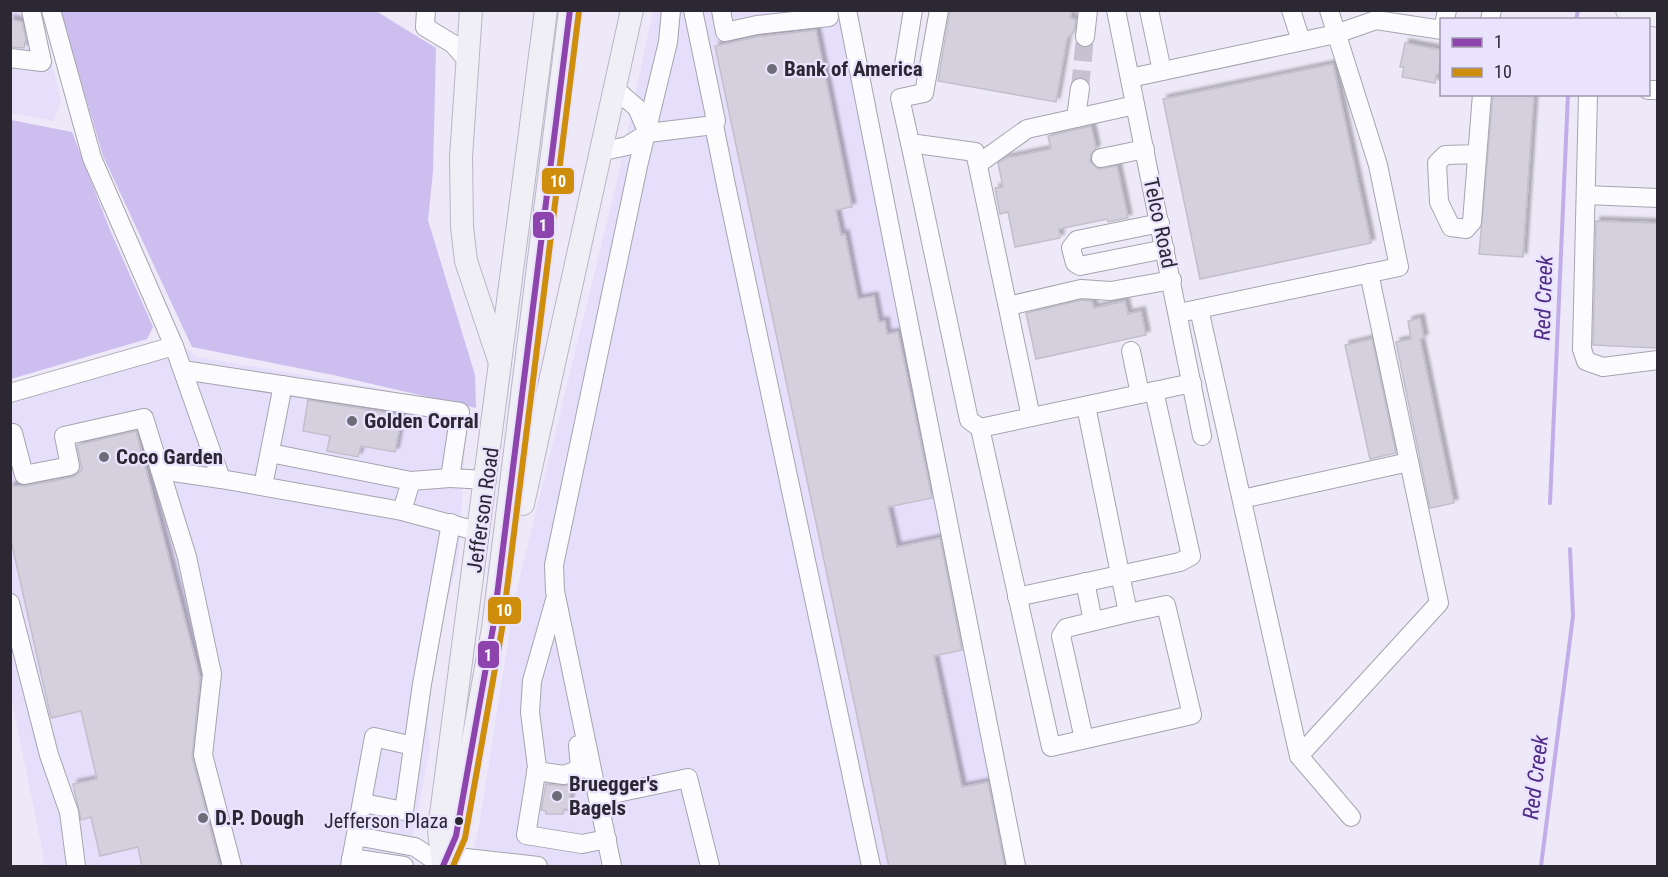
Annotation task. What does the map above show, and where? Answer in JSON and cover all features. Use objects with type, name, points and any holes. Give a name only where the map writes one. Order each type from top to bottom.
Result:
[{"type":"main road","name":"Jefferson Road","points":[[443,867],[439,830],[487,480],[546,10]]},
{"type":"main road","name":"Jefferson Road","points":[[443,867],[456,836],[493,628],[570,10]]},
{"type":"main road","points":[[493,628],[506,587],[546,388],[632,10]]},
{"type":"main road","points":[[1627,10],[1658,16]]},
{"type":"main road","points":[[471,15],[461,157],[462,227],[466,261],[501,368]]},
{"type":"street","points":[[10,58],[42,62],[31,10]]},
{"type":"street","points":[[51,10],[92,158],[174,346],[221,479]]},
{"type":"street","points":[[426,10],[425,27],[453,44],[467,60]]},
{"type":"street","points":[[612,867],[556,597],[554,565],[638,166],[648,133],[668,42],[671,10]]},
{"type":"street","points":[[693,10],[871,867]]},
{"type":"street","points":[[721,10],[725,32],[829,14]]},
{"type":"street","points":[[847,10],[1016,867]]},
{"type":"street","points":[[904,64],[913,10]]},
{"type":"street","points":[[939,10],[924,93],[900,98],[969,420],[980,428],[1050,747],[1192,715],[1166,605],[1093,621],[1066,628],[1061,636],[1084,739]]},
{"type":"street","points":[[1085,37],[1088,10]]},
{"type":"street","name":"Telco Road","points":[[1116,10],[1202,436]]},
{"type":"street","points":[[1149,10],[1162,71]]},
{"type":"street","points":[[1291,10],[1300,41]]},
{"type":"street","points":[[1179,313],[1399,267],[1378,165],[1329,10]]},
{"type":"street","points":[[436,33],[471,15]]},
{"type":"street","points":[[1130,78],[1336,34],[1376,20],[1440,30]]},
{"type":"street","points":[[614,88],[637,108],[648,133]]},
{"type":"street","points":[[1076,118],[1080,88]]},
{"type":"street","points":[[1477,154],[1482,96]]},
{"type":"street","points":[[1588,96],[1582,349],[1586,361],[1603,367],[1658,360]]},
{"type":"street","points":[[978,164],[1027,129],[1136,105]]},
{"type":"street","points":[[599,152],[627,146],[648,133],[715,123]]},
{"type":"street","points":[[910,143],[975,152],[1031,417]]},
{"type":"street","points":[[1101,158],[1145,149]]},
{"type":"street","points":[[1586,195],[1658,198]]},
{"type":"street","points":[[1160,224],[1077,240],[1071,248],[1075,263],[1080,266],[1165,249]]},
{"type":"street","points":[[1299,756],[1439,603],[1369,273]]},
{"type":"street","points":[[1008,306],[1081,289],[1111,291],[1172,280]]},
{"type":"street","points":[[1199,309],[1299,756],[1351,817]]},
{"type":"street","points":[[10,393],[174,346]]},
{"type":"street","points":[[1017,597],[1180,562],[1191,556],[1147,393],[1131,351]]},
{"type":"street","points":[[183,370],[460,412],[450,478]]},
{"type":"street","points":[[980,428],[1192,383]]},
{"type":"street","points":[[263,486],[283,385]]},
{"type":"street","points":[[1086,406],[1128,614]]},
{"type":"street","points":[[10,434],[13,434],[24,476],[70,466],[64,436],[144,418],[187,557],[213,674],[203,755],[232,867]]},
{"type":"street","points":[[270,453],[411,482],[450,478],[487,480]]},
{"type":"street","points":[[1242,499],[1409,462]]},
{"type":"street","points":[[160,470],[402,511],[480,532]]},
{"type":"street","points":[[402,511],[411,482]]},
{"type":"street","points":[[363,803],[404,811],[451,524]]},
{"type":"street","points":[[1085,582],[1093,621]]},
{"type":"street","points":[[556,597],[532,681],[530,712],[536,771],[526,836],[582,844],[607,838]]},
{"type":"street","points":[[10,603],[49,755],[69,812],[76,867]]},
{"type":"street","points":[[536,771],[564,775],[580,769],[576,735],[548,623]]},
{"type":"street","points":[[404,867],[350,862],[374,737],[414,746]]},
{"type":"street","points":[[598,796],[688,778],[710,867]]},
{"type":"street","points":[[356,836],[415,847],[443,867],[466,858],[538,867]]},
{"type":"shaded area","points":[[10,11],[39,11],[61,101],[54,121],[11,113]]},
{"type":"shaded area","points":[[60,11],[376,11],[436,48],[433,172],[428,220],[475,375],[476,408],[333,375],[192,347],[103,156]]},
{"type":"shaded area","points":[[653,11],[857,11],[1026,866],[470,866],[479,826],[515,597],[616,185]]},
{"type":"shaded area","points":[[11,120],[72,132],[110,230],[153,327],[147,339],[11,379]]},
{"type":"shaded area","points":[[179,343],[198,357],[382,389],[467,409],[459,555],[436,646],[428,722],[430,749],[407,866],[42,866],[44,858],[11,697],[10,387]]},
{"type":"building","points":[[950,10],[1072,10],[1070,17],[1076,20],[1074,31],[1067,39],[1056,102],[938,81]]},
{"type":"building","points":[[10,19],[22,22],[26,39],[24,48],[10,47]]},
{"type":"building","points":[[816,30],[852,207],[836,210],[841,235],[845,234],[858,299],[874,296],[879,322],[885,321],[887,334],[898,332],[932,498],[888,507],[897,547],[940,538],[962,650],[934,656],[962,787],[988,782],[1005,867],[889,867],[715,46],[756,37]]},
{"type":"building","points":[[1405,43],[1440,50],[1439,73],[1436,75],[1435,83],[1402,77],[1404,67],[1400,67]]},
{"type":"building","points":[[1333,64],[1371,243],[1200,279],[1163,99]]},
{"type":"building","points":[[1493,96],[1534,96],[1523,257],[1479,254]]},
{"type":"building","points":[[1091,126],[1096,148],[1091,154],[1090,161],[1098,169],[1117,166],[1128,218],[1108,222],[1107,219],[1059,229],[1060,238],[1015,247],[1008,212],[1000,214],[995,188],[1003,187],[998,163],[1006,158],[1051,149],[1048,136]]},
{"type":"building","points":[[1596,221],[1658,223],[1658,348],[1593,345]]},
{"type":"building","points":[[1082,300],[1092,301],[1094,308],[1125,301],[1128,314],[1141,311],[1146,335],[1036,359],[1026,313]]},
{"type":"building","points":[[1420,318],[1424,338],[1420,339],[1454,503],[1430,508],[1396,342],[1411,339],[1408,321]]},
{"type":"building","points":[[1372,339],[1396,453],[1370,459],[1345,345]]},
{"type":"building","name":"Golden Corral","points":[[308,400],[402,415],[395,452],[361,446],[358,457],[327,451],[330,436],[303,431]]},
{"type":"building","points":[[136,431],[200,678],[192,757],[220,867],[142,867],[138,847],[100,856],[91,817],[81,820],[73,784],[97,779],[81,711],[51,718],[10,536],[10,486],[26,486],[73,477],[82,470],[77,445]]},
{"type":"building","name":"Bruegger's Bagels","points":[[546,784],[563,786],[572,784],[568,810],[564,809],[563,814],[546,814],[546,811],[541,810]]},
{"type":"waterway","name":"Red Creek","points":[[1576,18],[1578,10]]},
{"type":"waterway","name":"Red Creek","points":[[1550,503],[1568,96]]},
{"type":"waterway","name":"Red Creek","points":[[1541,866],[1573,616],[1570,549]]},
{"type":"tunnel","points":[[1080,88],[1085,37]]},
{"type":"transit line","name":"1","points":[[443,866],[456,836],[493,628],[570,10]]},
{"type":"transit line","name":"10","points":[[453,866],[465,838],[502,629],[579,11]]},
{"type":"place","name":"Bank of America","points":[[772,69]]},
{"type":"place","name":"Golden Corral","points":[[352,421]]},
{"type":"place","name":"Coco Garden","points":[[104,457]]},
{"type":"place","name":"Bruegger's Bagels","points":[[557,796]]},
{"type":"place","name":"D.P. Dough","points":[[203,818]]},
{"type":"place","name":"Jefferson Plaza","points":[[459,821]]}]
